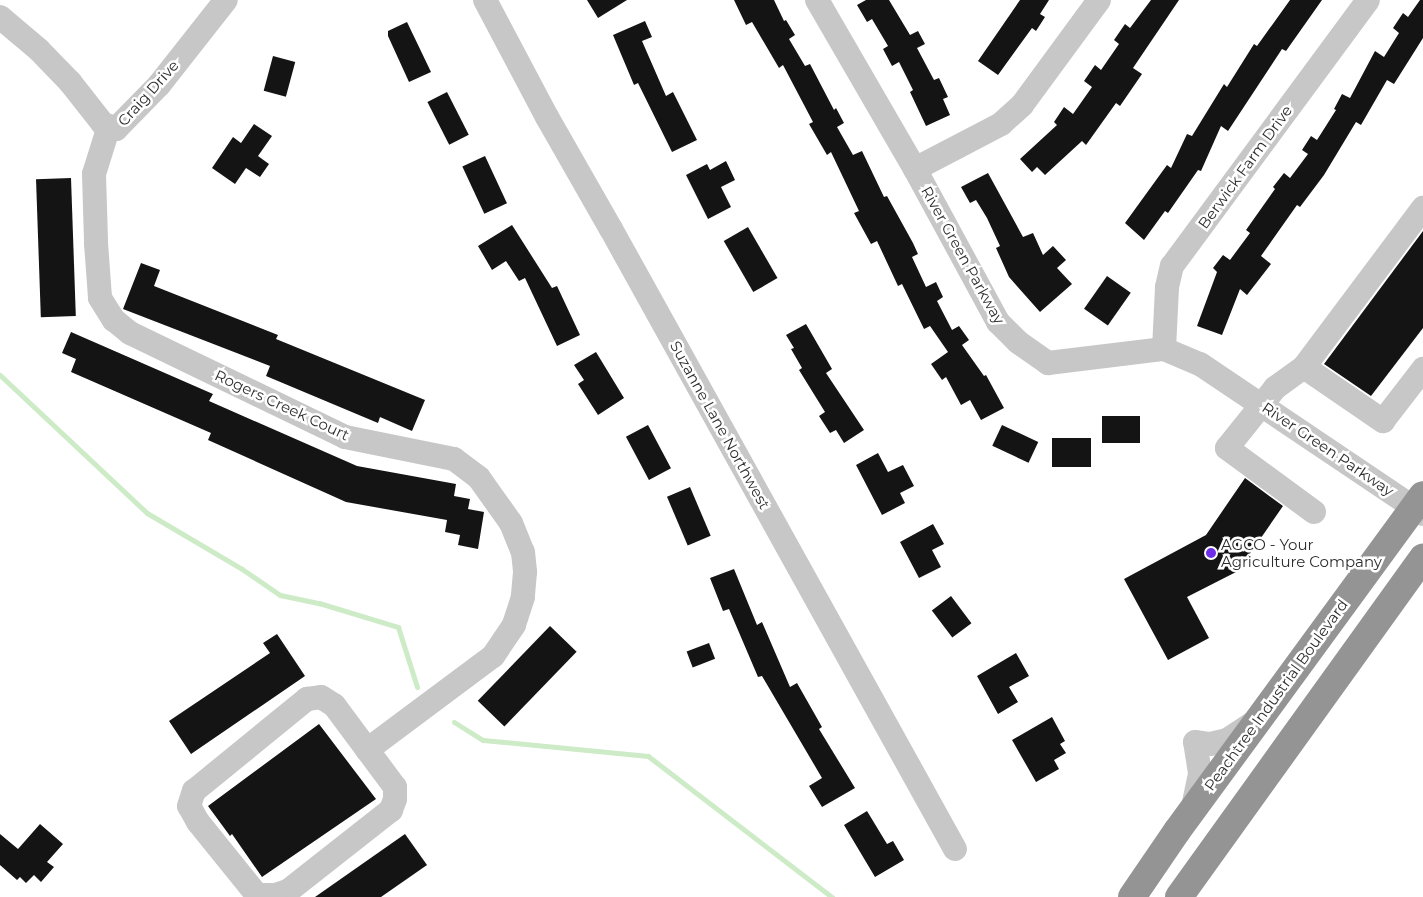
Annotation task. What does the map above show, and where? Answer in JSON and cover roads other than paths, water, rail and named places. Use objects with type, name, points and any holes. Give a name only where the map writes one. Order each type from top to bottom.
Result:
[{"type":"highway","name":"Peachtree Industrial Boulevard","points":[[1132,897],[1193,809],[1420,505]]},
{"type":"highway","points":[[1179,897],[1423,558]]},
{"type":"street","name":"Craig Drive","points":[[0,17],[39,50],[70,82],[103,124],[116,129],[159,85],[226,0]]},
{"type":"street","name":"Suzanne Lane Northwest","points":[[484,0],[547,117],[955,849]]},
{"type":"street","name":"River Green Parkway","points":[[817,0],[915,169],[998,322],[1018,342],[1048,363],[1087,360],[1164,349],[1200,364],[1420,505]]},
{"type":"street","points":[[915,169],[1001,124],[1022,105],[1099,0]]},
{"type":"street","name":"Berwick Farm Drive","points":[[1164,349],[1167,287],[1172,266],[1368,0]]},
{"type":"street","name":"Rogers Creek Court","points":[[109,126],[94,174],[100,298],[114,320],[130,333],[345,437],[454,459],[479,478],[511,523],[523,552],[525,572],[524,596],[514,625],[493,656],[368,750]]},
{"type":"street","points":[[1314,512],[1226,448],[1275,388],[1304,367],[1423,208]]},
{"type":"street","points":[[1304,367],[1384,421],[1423,369]]},
{"type":"street","points":[[321,697],[334,705],[368,750],[394,787],[395,799],[391,810],[288,891],[276,895],[257,895],[198,822],[189,806],[194,791],[307,699],[321,697]]},
{"type":"street","points":[[1193,809],[1200,773],[1195,742],[1210,744],[1228,740],[1258,721]]},
{"type":"waterway","points":[[0,375],[147,513],[242,569],[280,595],[319,603],[398,627],[417,687]]},
{"type":"waterway","points":[[454,722],[483,740],[648,756],[832,897]]},
{"type":"place","name":"AGCO - Your Agriculture Company","points":[[1211,553]]}]
